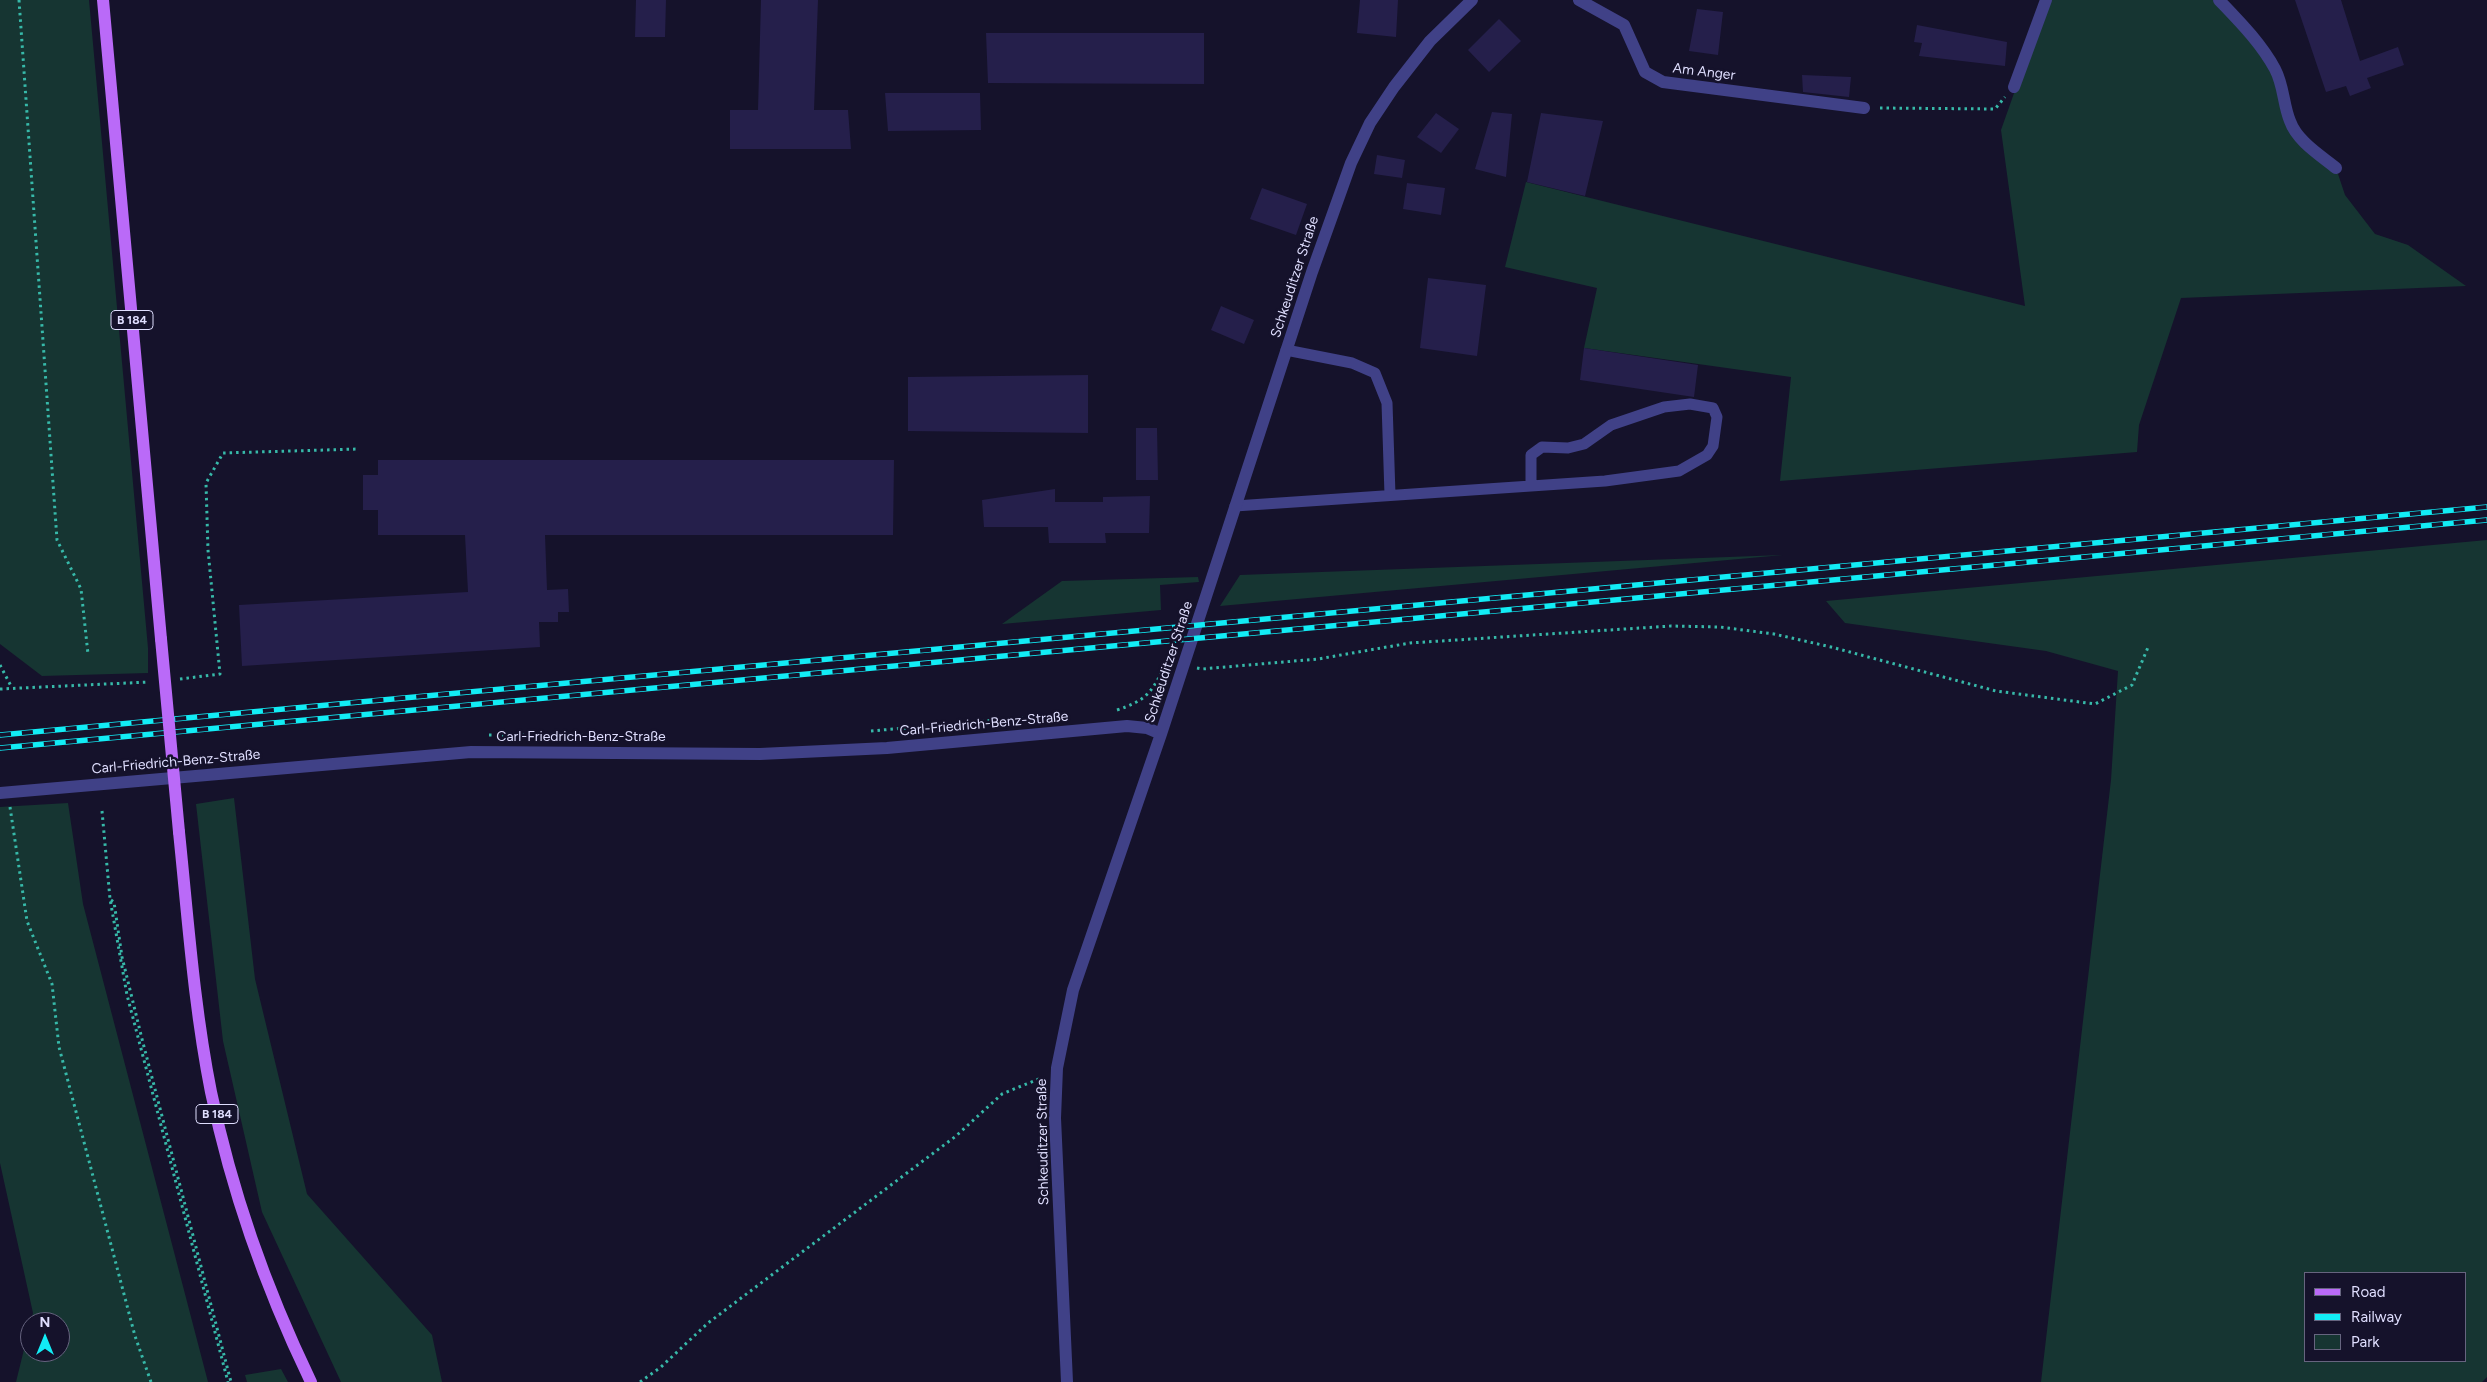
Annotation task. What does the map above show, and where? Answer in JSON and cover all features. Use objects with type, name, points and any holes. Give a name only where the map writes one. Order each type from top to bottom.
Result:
[{"type":"main road","name":"B 184","points":[[103,0],[195,990],[211,1092],[237,1196],[258,1261],[285,1328],[311,1382]]},
{"type":"street","name":"Schkeuditzer Straße","points":[[1067,1382],[1055,1118],[1056,1074],[1062,1032],[1073,990],[1161,734],[1338,196],[1370,123],[1394,87],[1430,41],[1472,0]]},
{"type":"street","points":[[2014,87],[2046,0]]},
{"type":"street","points":[[2219,0],[2251,34],[2275,69],[2284,91],[2290,122],[2305,143],[2336,168]]},
{"type":"street","name":"Am Anger","points":[[1582,1],[1624,25],[1645,72],[1663,82],[1864,108]]},
{"type":"street","name":"Carl-Friedrich-Benz-Straße","points":[[4,792],[471,752],[760,754],[887,748],[1127,726],[1147,728],[1161,734]]},
{"type":"lane","points":[[1286,350],[1352,363],[1374,373],[1387,403],[1390,495]]},
{"type":"lane","points":[[1235,506],[1639,478],[1679,471],[1708,455],[1713,446],[1717,416],[1713,408],[1690,404],[1664,406],[1611,425],[1584,444],[1568,448],[1542,447],[1530,455],[1531,485]]},
{"type":"path","points":[[19,0],[57,540],[81,589],[88,654]]},
{"type":"path","points":[[1864,108],[1995,109],[2014,87]]},
{"type":"path","points":[[174,679],[220,674],[208,550],[206,483],[223,453],[359,448]]},
{"type":"path","points":[[1184,665],[1202,670],[1318,660],[1410,643],[1671,626],[1720,627],[1774,634],[1831,647],[1996,691],[2095,704],[2132,685],[2149,645]]},
{"type":"path","points":[[0,665],[12,688]]},
{"type":"path","points":[[0,688],[156,681]]},
{"type":"path","points":[[4,792],[16,844],[27,921],[52,984],[59,1047],[135,1336],[151,1382]]},
{"type":"path","points":[[102,811],[110,899],[120,965],[229,1382]]},
{"type":"path","points":[[640,1382],[661,1367],[708,1323],[956,1136],[1002,1094],[1030,1081],[1056,1074]]},
{"type":"green space","points":[[0,0],[89,0],[148,648],[148,673],[42,676],[0,644]]},
{"type":"green space","points":[[2047,0],[2213,0],[2275,69],[2290,122],[2336,168],[2345,195],[2375,234],[2408,245],[2466,286],[2181,298],[2139,425],[2137,452],[1780,481],[1791,377],[1584,348],[1597,288],[1505,267],[1526,182],[2025,306],[2001,130]]},
{"type":"green space","points":[[2487,540],[2487,1377],[2482,1382],[2041,1382],[2111,780],[2118,671],[2046,651],[1845,623],[1826,601]]},
{"type":"green space","points":[[1783,555],[1220,606],[1240,575]]},
{"type":"green space","points":[[1198,577],[1199,582],[1160,585],[1161,610],[1002,624],[1062,581]]},
{"type":"green space","points":[[234,798],[255,979],[307,1194],[432,1335],[442,1382],[341,1382],[262,1212],[223,1041],[196,804]]},
{"type":"green space","points":[[68,803],[83,904],[208,1382],[16,1382],[21,1362],[70,1362],[70,1312],[33,1312],[0,1163],[0,807]]},
{"type":"green space","points":[[281,1369],[288,1382],[247,1382],[245,1375]]},
{"type":"building","points":[[636,0],[666,0],[665,37],[635,37]]},
{"type":"building","points":[[761,0],[818,0],[814,110],[848,110],[851,149],[730,149],[730,110],[758,110]]},
{"type":"building","points":[[1360,0],[1398,0],[1396,37],[1357,33]]},
{"type":"building","points":[[2295,0],[2341,0],[2360,61],[2398,47],[2404,65],[2367,78],[2371,88],[2350,96],[2346,86],[2326,92]]},
{"type":"building","points":[[1697,9],[1723,12],[1718,55],[1689,51]]},
{"type":"building","points":[[1499,19],[1521,41],[1489,72],[1468,50]]},
{"type":"building","points":[[1917,25],[2007,42],[2005,66],[1919,56],[1922,43],[1914,42]]},
{"type":"building","points":[[986,33],[1204,33],[1204,84],[988,83]]},
{"type":"building","points":[[1802,75],[1851,77],[1849,97],[1803,92]]},
{"type":"building","points":[[885,93],[980,93],[981,130],[888,131]]},
{"type":"building","points":[[1492,112],[1512,114],[1506,177],[1475,169]]},
{"type":"building","points":[[1436,113],[1459,129],[1441,153],[1417,137]]},
{"type":"building","points":[[1541,113],[1603,121],[1585,196],[1527,182]]},
{"type":"building","points":[[1377,155],[1405,160],[1402,178],[1374,174]]},
{"type":"building","points":[[1407,183],[1445,188],[1441,215],[1403,209]]},
{"type":"building","points":[[1262,188],[1307,204],[1296,235],[1250,219]]},
{"type":"building","points":[[1428,278],[1486,285],[1477,356],[1420,348]]},
{"type":"building","points":[[1221,306],[1254,320],[1244,344],[1211,330]]},
{"type":"building","points":[[1584,348],[1698,365],[1694,397],[1580,380]]},
{"type":"building","points":[[1088,375],[1088,433],[908,431],[908,377]]},
{"type":"building","points":[[1136,428],[1157,428],[1158,480],[1136,480]]},
{"type":"building","points":[[378,460],[894,460],[893,535],[545,535],[547,590],[568,589],[569,612],[558,612],[558,622],[539,622],[540,647],[242,666],[239,605],[468,592],[465,535],[378,535],[378,510],[363,510],[363,475],[378,475]]},
{"type":"building","points":[[1055,489],[1055,502],[1103,502],[1103,497],[1150,496],[1149,533],[1105,533],[1106,543],[1049,543],[1048,527],[984,527],[982,500]]},
{"type":"railway","points":[[0,735],[2487,507]]},
{"type":"railway","points":[[0,748],[2487,520]]}]
